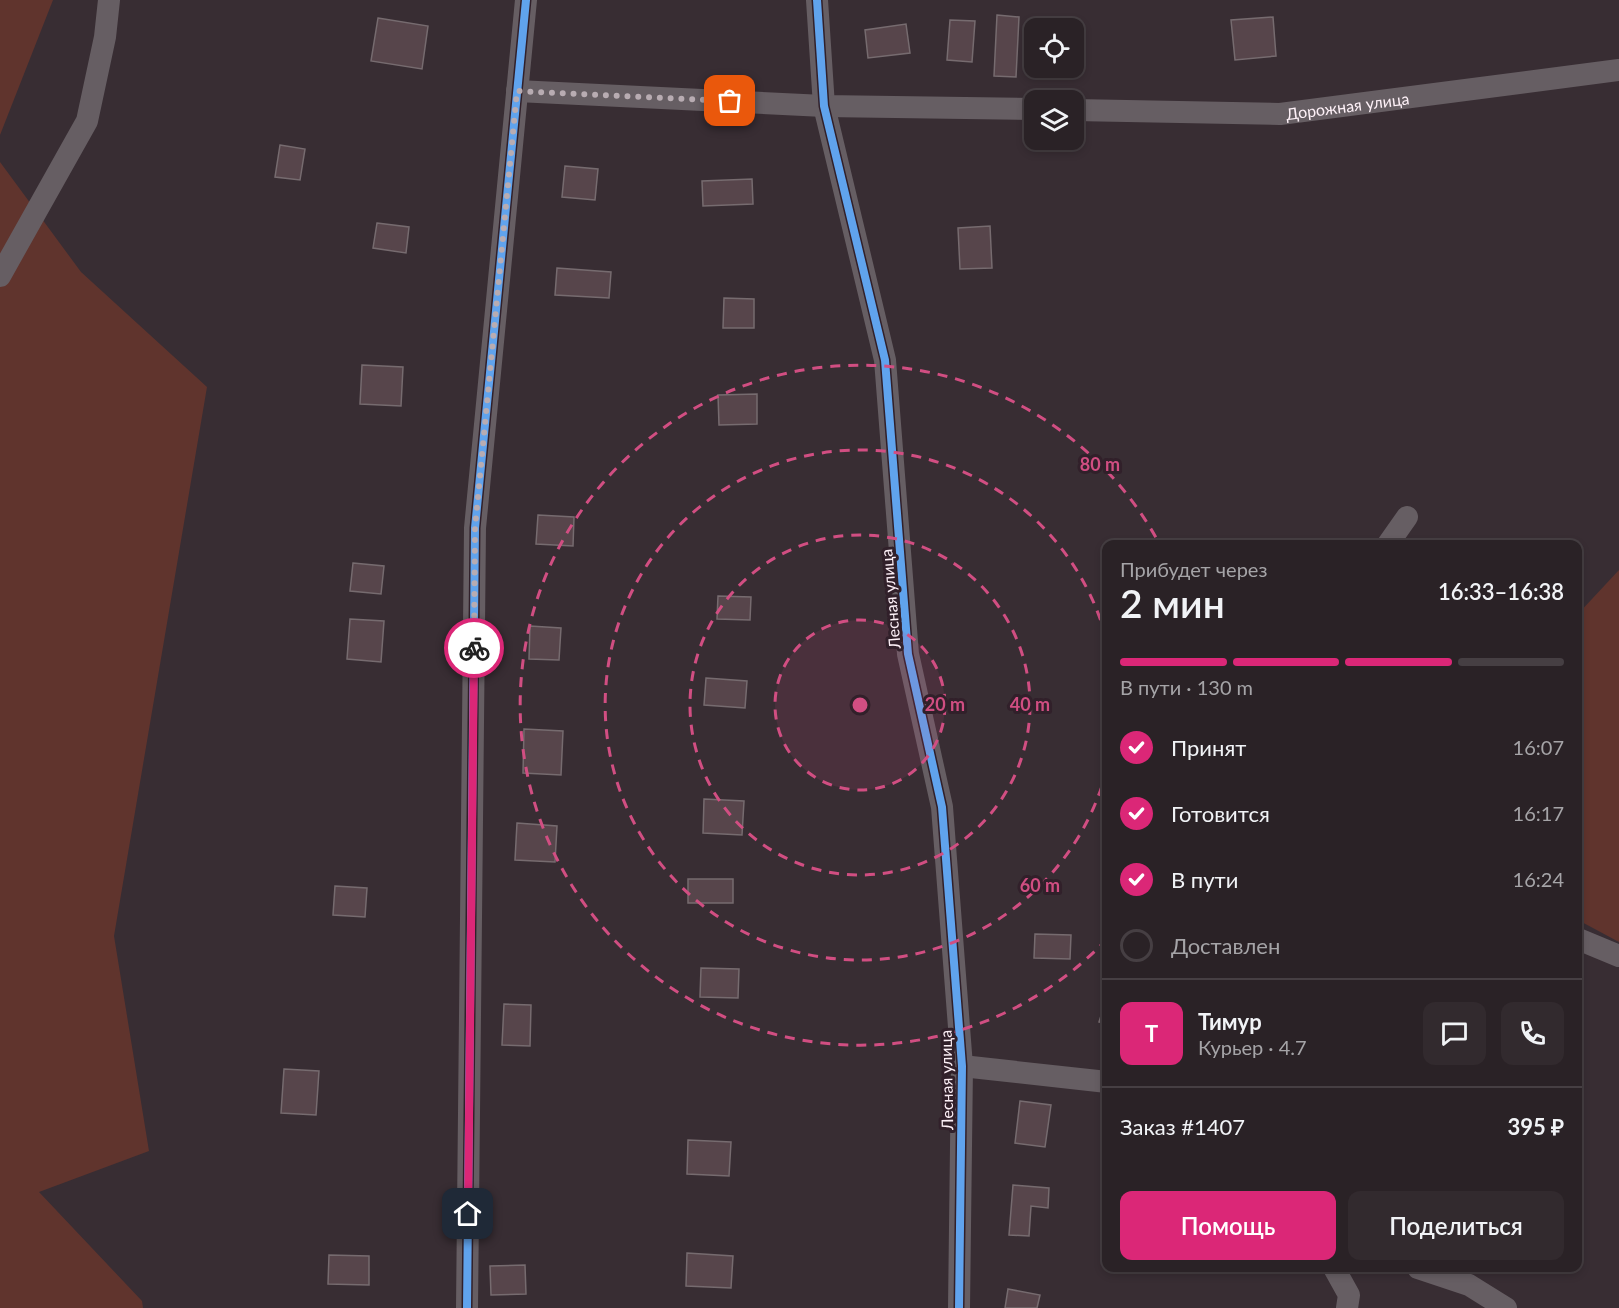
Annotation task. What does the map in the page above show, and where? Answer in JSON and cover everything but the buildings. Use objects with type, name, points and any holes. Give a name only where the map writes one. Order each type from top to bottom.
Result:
[{"type":"street","points":[[0,276],[87,121],[105,37],[110,0]]},
{"type":"street","points":[[467,1308],[475,528],[526,0]]},
{"type":"street","name":"Лесная улица","points":[[817,0],[824,106],[885,360],[908,654],[942,807],[962,1066],[959,1308]]},
{"type":"street","name":"Дорожная улица","points":[[1084,110],[1280,114],[1619,70]]},
{"type":"street","points":[[517,91],[824,106],[1024,110]]},
{"type":"street","points":[[1391,540],[1407,517]]},
{"type":"street","points":[[1582,941],[1619,956]]},
{"type":"street","points":[[962,1066],[1102,1081]]},
{"type":"street","points":[[1336,1272],[1348,1295],[1347,1308]]},
{"type":"street","points":[[1430,1272],[1468,1285],[1506,1308]]},
{"type":"shaded area","points":[[0,0],[53,0],[0,135]]},
{"type":"shaded area","points":[[0,162],[81,272],[207,387],[114,936],[149,1151],[39,1192],[142,1301],[143,1308],[0,1308]]},
{"type":"shaded area","points":[[1619,570],[1619,942],[1582,922],[1582,610]]},
{"type":"cycle path","points":[[467,1308],[475,528],[526,0]]},
{"type":"cycle path","points":[[817,0],[824,106],[885,360],[908,654],[942,807],[962,1066],[959,1308]]},
{"type":"way so far","points":[[474,648],[475,528],[517,91],[730,101]]},
{"type":"route","points":[[468,1214],[474,648]]}]
